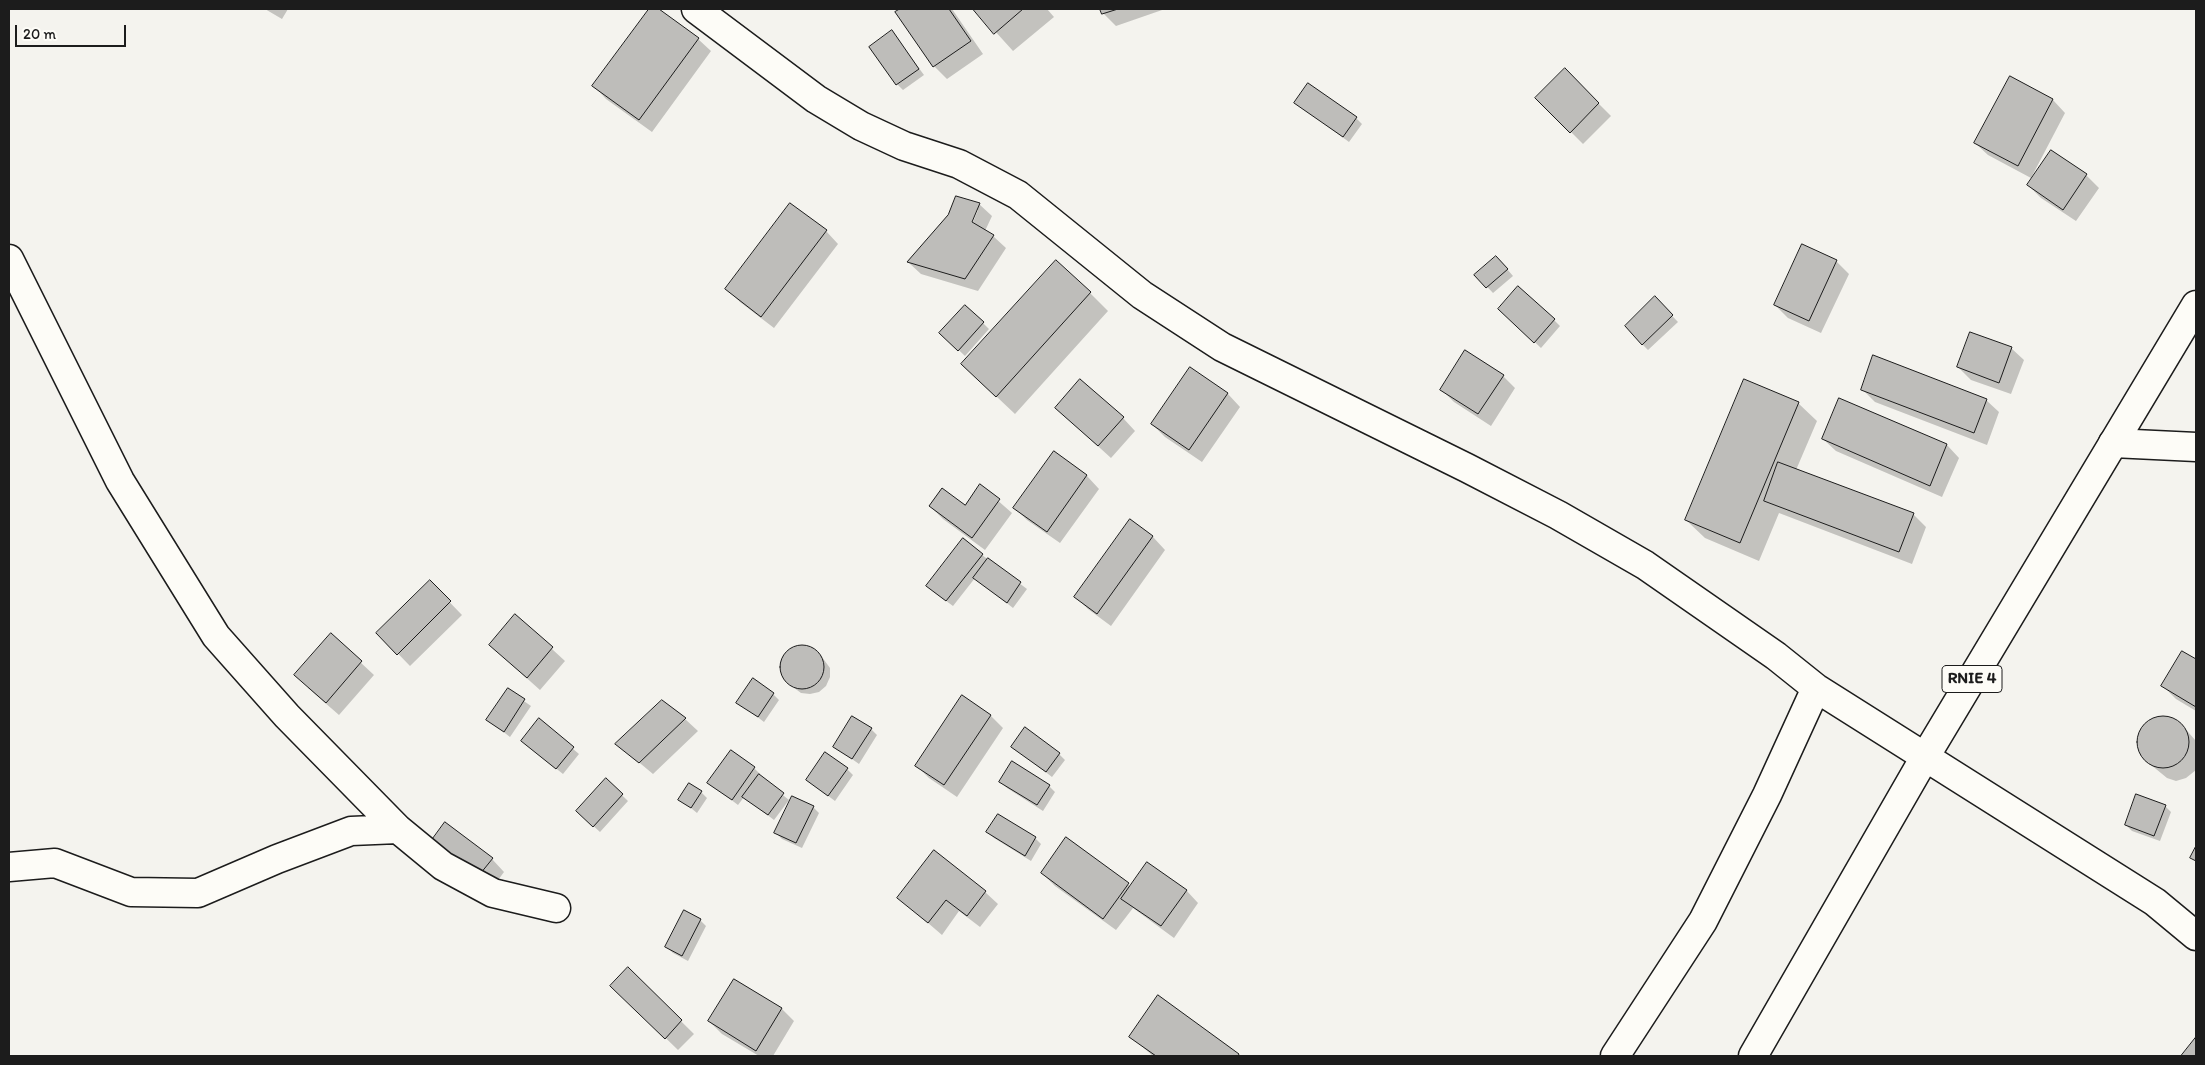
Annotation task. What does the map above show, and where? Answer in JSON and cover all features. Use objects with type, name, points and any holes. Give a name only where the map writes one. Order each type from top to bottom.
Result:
[{"type":"street","points":[[696,9],[816,100],[860,126],[904,146],[959,164],[1018,194],[1142,295],[1222,347],[1467,468],[1645,565],[1776,656],[1816,688],[2155,902],[2196,936]]},
{"type":"street","points":[[9,259],[120,481],[216,636],[294,723],[398,829],[443,866],[492,893],[556,908]]},
{"type":"street","name":"RNIE 4","points":[[1753,1056],[1925,757],[2196,305]]},
{"type":"street","points":[[2113,443],[2196,447]]},
{"type":"street","points":[[1614,1056],[1703,921],[1767,795],[1816,688]]},
{"type":"street","points":[[9,867],[55,863],[131,892],[198,893],[351,831],[398,829]]},
{"type":"building","points":[[649,9],[659,9],[699,38],[639,120],[592,86]]},
{"type":"building","points":[[900,9],[949,9],[971,41],[933,67],[895,12]]},
{"type":"building","points":[[973,9],[1023,9],[994,34]]},
{"type":"building","points":[[1100,9],[1118,9],[1102,14]]},
{"type":"building","points":[[892,30],[919,69],[896,85],[869,47]]},
{"type":"building","points":[[1565,68],[1599,103],[1570,133],[1535,98]]},
{"type":"building","points":[[2010,76],[2053,99],[2018,166],[1974,143]]},
{"type":"building","points":[[1308,83],[1357,117],[1343,137],[1294,103]]},
{"type":"building","points":[[2051,150],[2087,174],[2063,210],[2027,185]]},
{"type":"building","points":[[956,196],[980,203],[972,222],[994,235],[965,279],[907,262],[948,215]]},
{"type":"building","points":[[790,203],[827,230],[761,317],[725,289]]},
{"type":"building","points":[[1802,244],[1837,260],[1809,321],[1774,305]]},
{"type":"building","points":[[1496,256],[1508,269],[1486,288],[1474,275]]},
{"type":"building","points":[[1056,260],[1091,292],[996,397],[961,364]]},
{"type":"building","points":[[1518,286],[1555,319],[1534,343],[1498,309]]},
{"type":"building","points":[[1655,296],[1673,315],[1642,345],[1625,326]]},
{"type":"building","points":[[965,305],[984,322],[958,351],[939,333]]},
{"type":"building","points":[[1970,332],[2012,347],[1999,383],[1957,367]]},
{"type":"building","points":[[1465,350],[1504,375],[1478,414],[1440,390]]},
{"type":"building","points":[[1873,355],[1987,399],[1974,433],[1861,390]]},
{"type":"building","points":[[1190,367],[1228,393],[1189,450],[1151,424]]},
{"type":"building","points":[[1080,379],[1124,417],[1098,446],[1055,408]]},
{"type":"building","points":[[1744,379],[1799,402],[1740,543],[1685,520]]},
{"type":"building","points":[[1839,398],[1947,444],[1930,486],[1822,439]]},
{"type":"building","points":[[1054,451],[1087,475],[1047,532],[1013,508]]},
{"type":"building","points":[[1778,462],[1914,513],[1899,552],[1764,501]]},
{"type":"building","points":[[980,484],[1000,499],[972,538],[929,506],[942,488],[965,505]]},
{"type":"building","points":[[1130,519],[1153,536],[1097,614],[1074,597]]},
{"type":"building","points":[[963,538],[983,554],[946,601],[926,586]]},
{"type":"building","points":[[988,558],[1021,582],[1007,603],[973,578]]},
{"type":"building","points":[[430,580],[451,601],[397,655],[376,633]]},
{"type":"building","points":[[515,614],[553,647],[527,678],[489,645]]},
{"type":"building","points":[[331,633],[362,661],[326,703],[294,675]]},
{"type":"building","points":[[798,645],[806,645],[818,651],[824,667],[818,683],[806,689],[798,689],[786,683],[780,671],[780,663],[786,651]]},
{"type":"building","points":[[2182,651],[2196,659],[2196,707],[2161,686]]},
{"type":"building","points":[[753,678],[774,693],[758,717],[736,703]]},
{"type":"building","points":[[508,688],[525,699],[504,732],[486,720]]},
{"type":"building","points":[[962,695],[991,715],[944,785],[915,766]]},
{"type":"building","points":[[662,700],[686,718],[639,763],[615,744]]},
{"type":"building","points":[[852,716],[872,728],[852,759],[833,747]]},
{"type":"building","points":[[2163,716],[2177,720],[2185,728],[2189,742],[2185,756],[2177,764],[2163,768],[2149,764],[2141,756],[2137,742],[2141,728],[2149,720]]},
{"type":"building","points":[[539,718],[574,747],[556,769],[521,741]]},
{"type":"building","points":[[1025,727],[1060,753],[1046,772],[1011,747]]},
{"type":"building","points":[[731,750],[755,767],[732,800],[707,783]]},
{"type":"building","points":[[825,752],[848,768],[828,796],[806,780]]},
{"type":"building","points":[[1012,761],[1050,785],[1037,805],[999,782]]},
{"type":"building","points":[[759,774],[784,793],[768,815],[742,797]]},
{"type":"building","points":[[606,778],[623,794],[593,827],[576,811]]},
{"type":"building","points":[[689,783],[702,791],[691,808],[678,800]]},
{"type":"building","points":[[2136,794],[2166,805],[2154,836],[2125,825]]},
{"type":"building","points":[[792,796],[814,806],[796,843],[774,833]]},
{"type":"building","points":[[998,814],[1036,837],[1025,856],[986,832]]},
{"type":"building","points":[[445,822],[493,858],[476,879],[429,844]]},
{"type":"building","points":[[1066,837],[1129,883],[1103,919],[1041,873]]},
{"type":"building","points":[[2196,846],[2196,861],[2190,858]]},
{"type":"building","points":[[934,850],[986,891],[967,916],[946,900],[928,923],[897,898]]},
{"type":"building","points":[[1147,862],[1187,890],[1161,926],[1121,899]]},
{"type":"building","points":[[684,910],[701,919],[682,956],[665,947]]},
{"type":"building","points":[[628,967],[682,1020],[665,1039],[610,986]]},
{"type":"building","points":[[734,979],[782,1008],[756,1051],[708,1021]]},
{"type":"building","points":[[1158,995],[1239,1054],[1238,1056],[1156,1056],[1129,1037]]},
{"type":"building","points":[[2196,1037],[2196,1056],[2181,1056]]}]
